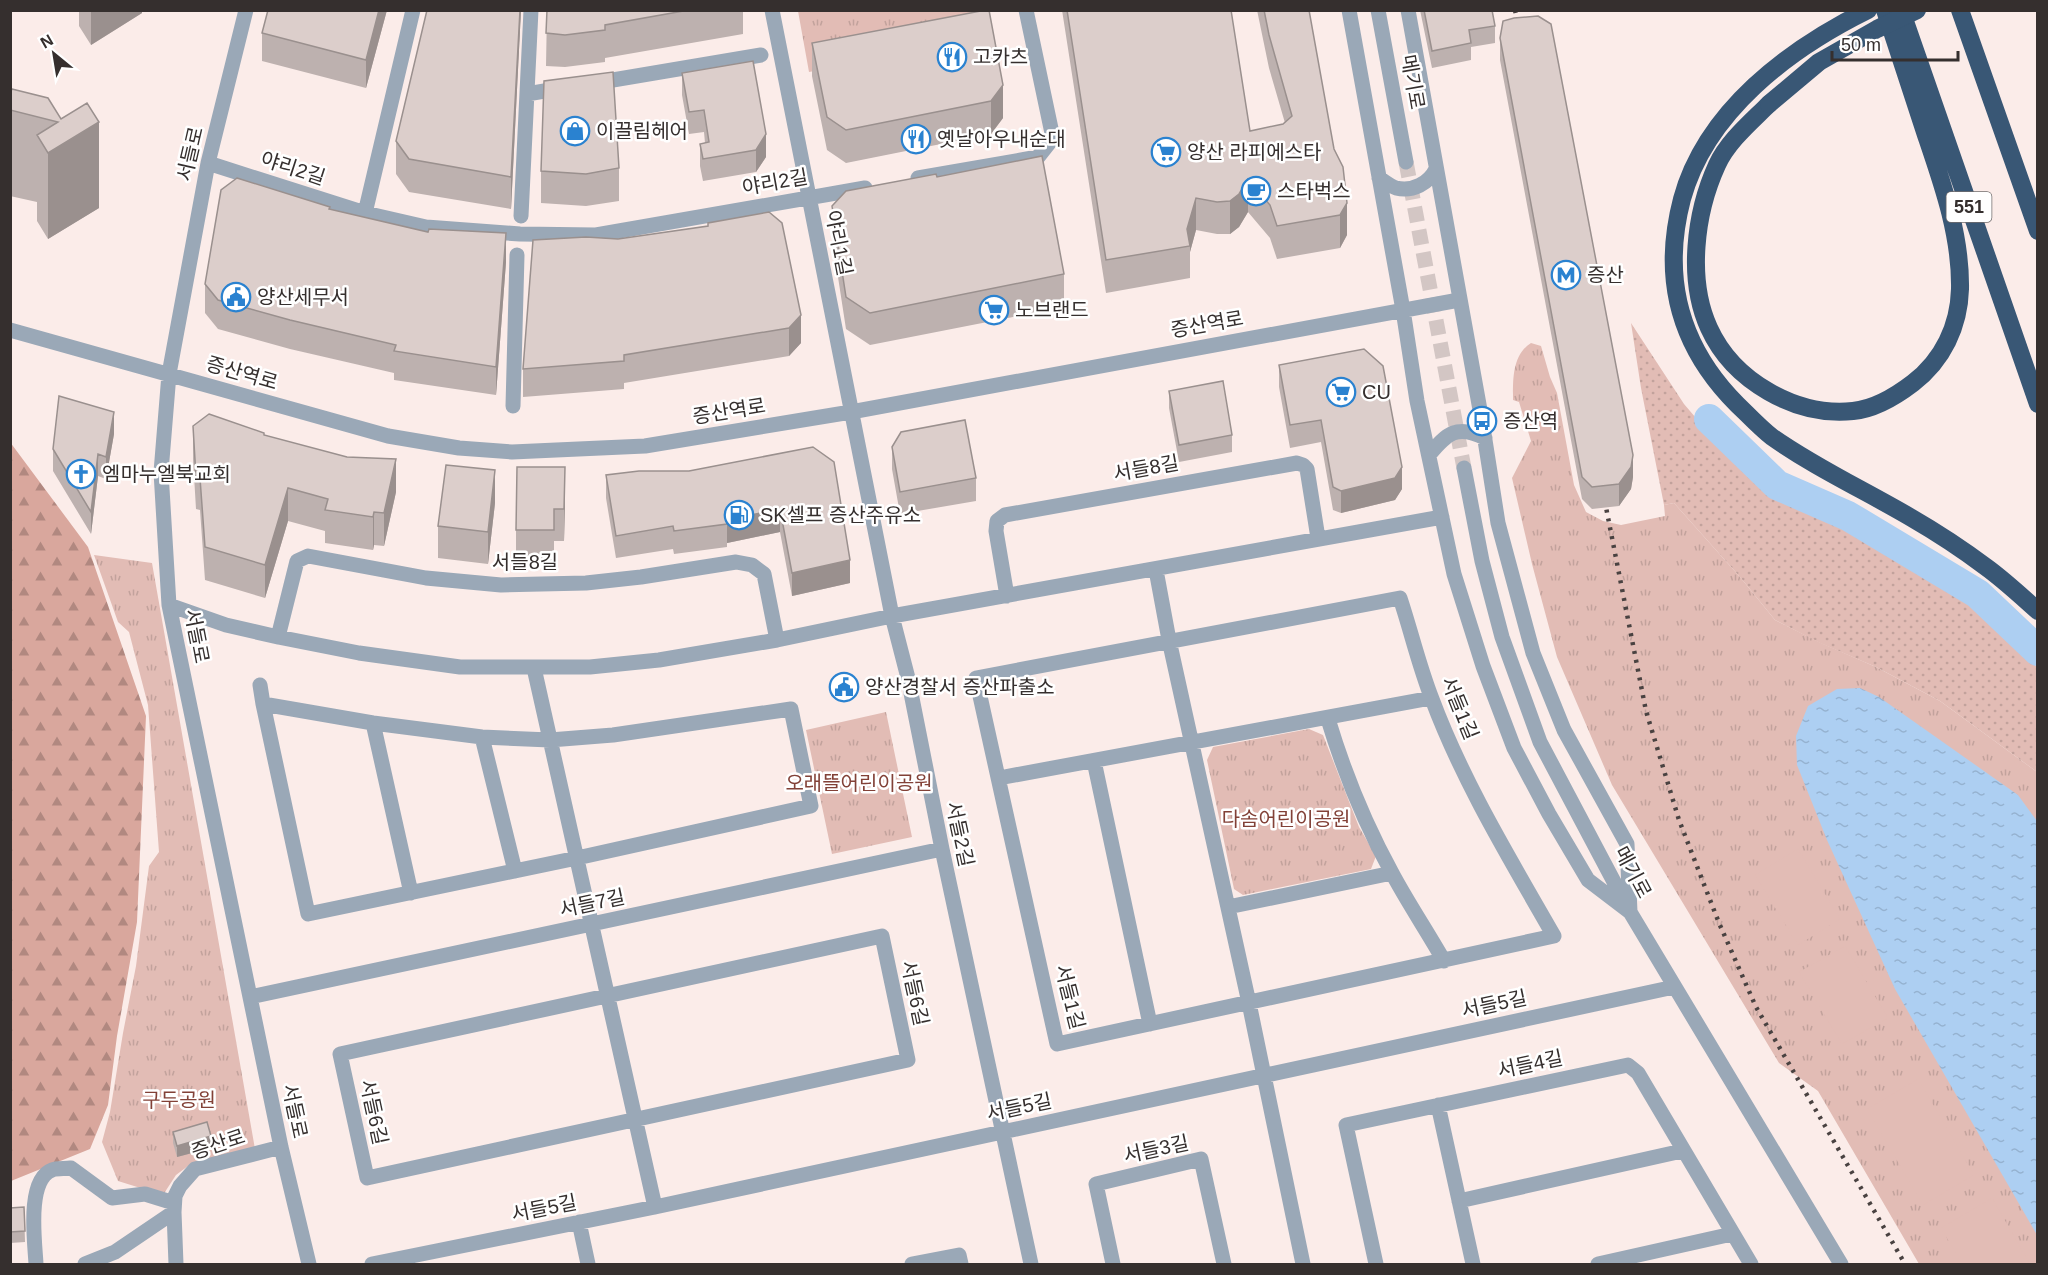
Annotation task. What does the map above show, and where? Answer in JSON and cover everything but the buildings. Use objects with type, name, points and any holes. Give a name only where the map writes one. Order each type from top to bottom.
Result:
[{"type":"highway","points":[[1868,10],[1806,45],[1754,87],[1722,118],[1701,150],[1687,183],[1677,219],[1673,273],[1676,294],[1685,326],[1696,352],[1709,372],[1729,398],[1771,436],[1820,469],[1911,518],[1988,567],[2037,611]]},
{"type":"highway","points":[[1885,10],[1945,193],[1959,257],[1960,290],[1949,339],[1938,358],[1924,374],[1901,393],[1873,406],[1854,411],[1828,412],[1786,401],[1759,386],[1734,366],[1722,351],[1709,328],[1697,284],[1701,217],[1708,188],[1718,163],[1739,134],[1769,104],[1819,62],[1876,29],[1917,10]]},
{"type":"highway","name":"551","points":[[1901,10],[2037,404]]},
{"type":"highway","points":[[1960,10],[2037,231]]},
{"type":"street","name":"서들로","points":[[246,10],[208,163],[168,374],[161,472],[169,605],[281,1147],[309,1264]]},
{"type":"street","points":[[365,213],[413,10]]},
{"type":"street","points":[[520,216],[531,10]]},
{"type":"street","name":"야리1길","points":[[772,10],[851,412]]},
{"type":"street","points":[[900,182],[1038,157],[1053,138],[1026,10]]},
{"type":"street","points":[[1349,10],[1417,401],[1454,574],[1475,643],[1514,748],[1549,814],[1588,880],[1630,912]]},
{"type":"street","name":"메기로","points":[[1378,10],[1406,162]]},
{"type":"street","points":[[1408,10],[1485,438],[1498,523],[1533,652],[1564,730],[1626,844],[1630,912]]},
{"type":"street","points":[[526,94],[761,55]]},
{"type":"street","name":"야리2길","points":[[208,163],[365,213],[426,228],[496,233],[596,235],[878,186]]},
{"type":"street","points":[[1379,178],[1395,188],[1411,189],[1430,180],[1436,169]]},
{"type":"street","points":[[513,406],[517,255]]},
{"type":"street","name":"증산역로","points":[[10,330],[388,436],[459,448],[512,452],[645,446],[851,412],[1459,300]]},
{"type":"street","name":"서들2길","points":[[851,412],[892,616],[908,678],[942,849],[1031,1264]]},
{"type":"street","points":[[1429,455],[1440,441],[1452,432],[1471,431],[1485,438]]},
{"type":"street","name":"서들8길","points":[[1007,596],[996,531],[997,521],[1005,515],[1297,463],[1304,465],[1307,469],[1318,538]]},
{"type":"street","name":"메기로","points":[[1464,468],[1482,561],[1502,637],[1540,742],[1630,912],[1841,1264]]},
{"type":"street","points":[[169,605],[226,625],[278,638],[359,653],[460,667],[590,667],[659,660],[1442,517]]},
{"type":"street","name":"서들8길","points":[[278,638],[297,561],[308,556],[426,578],[501,585],[586,583],[736,562],[752,565],[764,574],[777,639]]},
{"type":"street","points":[[1156,570],[1303,1264]]},
{"type":"street","name":"서들1길","points":[[1400,598],[1431,699],[1484,813],[1554,936],[1057,1044],[976,678],[1400,598]]},
{"type":"street","points":[[534,668],[655,1207]]},
{"type":"street","points":[[260,686],[263,704],[308,914],[811,806],[791,709],[613,735],[550,740],[482,737],[372,723],[263,704]]},
{"type":"street","points":[[999,778],[1431,699]]},
{"type":"street","points":[[1328,719],[1357,801],[1392,873],[1444,961]]},
{"type":"street","points":[[372,723],[411,893]]},
{"type":"street","points":[[482,737],[515,871]]},
{"type":"street","points":[[1094,761],[1150,1024]]},
{"type":"street","name":"서들7길","points":[[250,997],[942,849]]},
{"type":"street","points":[[1228,907],[1392,873]]},
{"type":"street","name":"서들6길","points":[[882,936],[908,1060],[367,1178],[340,1054],[608,996],[882,936]]},
{"type":"street","name":"서들5길","points":[[372,1264],[655,1207],[1674,987]]},
{"type":"street","name":"서들4길","points":[[1438,1105],[1628,1065],[1638,1073],[1751,1264]]},
{"type":"street","points":[[1376,1264],[1346,1125],[1438,1105],[1473,1264]]},
{"type":"street","name":"증산로","points":[[174,1208],[175,1196],[180,1186],[195,1169],[281,1147]]},
{"type":"street","points":[[1460,1202],[1682,1150]]},
{"type":"street","name":"서들3길","points":[[1113,1264],[1096,1184],[1201,1159],[1224,1264]]},
{"type":"street","points":[[36,1264],[34,1204],[41,1178],[51,1171],[71,1168],[112,1198],[145,1194],[174,1208]]},
{"type":"street","points":[[85,1264],[115,1252],[174,1208]]},
{"type":"street","points":[[174,1208],[176,1264]]},
{"type":"street","points":[[579,1222],[588,1264]]},
{"type":"street","points":[[1598,1264],[1732,1234]]},
{"type":"street","points":[[912,1264],[960,1260]]},
{"type":"green space","points":[[798,11],[985,11],[990,39],[809,72]]},
{"type":"green space","points":[[1631,323],[1684,404],[1713,438],[1779,496],[1820,513],[1860,534],[1987,614],[2037,667],[2037,772],[1940,701],[1876,667],[1820,643],[1775,620],[1674,503],[1664,505]]},
{"type":"green space","points":[[1531,343],[1541,346],[1557,393],[1574,485],[1586,512],[1603,521],[1621,525],[1665,516],[1664,505],[1674,503],[1775,620],[1876,667],[1940,701],[2037,772],[2037,1264],[1919,1264],[1818,1091],[1779,1063],[1612,785],[1557,657],[1512,478],[1531,441],[1519,402],[1513,400],[1513,392],[1517,361],[1520,354]]},
{"type":"green space","points":[[10,442],[88,547],[146,716],[137,922],[117,1036],[108,1105],[90,1149],[11,1181]]},
{"type":"green space","name":"구두공원","points":[[94,555],[152,563],[255,1149],[188,1166],[176,1175],[163,1195],[118,1181],[102,1142],[110,1112],[136,966],[149,866],[159,852],[148,705],[129,632],[118,622]]},
{"type":"green space","name":"오래뜰어린이공원","points":[[886,712],[912,837],[832,854],[806,730]]},
{"type":"green space","name":"다솜어린이공원","points":[[1309,729],[1323,735],[1359,827],[1376,856],[1371,869],[1243,895],[1234,889],[1207,760],[1213,747]]},
{"type":"green space","points":[[1798,849],[1840,919],[1798,945],[1755,875]]},
{"type":"green space","points":[[1845,946],[1888,1018],[1842,1044],[1799,972]]},
{"type":"green space","points":[[1918,1079],[1974,1175],[1923,1205],[1867,1109]]},
{"type":"green space","points":[[1992,1198],[2030,1264],[1962,1264],[1941,1228]]},
{"type":"water","points":[[1860,688],[1879,697],[2018,795],[2037,821],[2037,1235],[1895,989],[1827,840],[1797,765],[1796,736],[1808,706],[1837,689]]},
{"type":"waterway","points":[[1709,419],[1777,485],[1848,516],[1978,594],[2038,651]]},
{"type":"tunnel","points":[[1406,162],[1464,468]]},
{"type":"railway","points":[[1515,10],[1520,34]]},
{"type":"railway","points":[[1603,492],[1646,711],[1679,820],[1719,923],[1756,1007],[1905,1264]]},
{"type":"place","name":"고카츠","points":[[952,57]]},
{"type":"place","name":"이끌림헤어","points":[[575,131]]},
{"type":"place","name":"옛날아우내순대","points":[[916,139]]},
{"type":"place","name":"양산 라피에스타","points":[[1166,152]]},
{"type":"place","name":"스타벅스","points":[[1256,191]]},
{"type":"place","name":"증산","points":[[1566,275]]},
{"type":"place","name":"양산세무서","points":[[236,297]]},
{"type":"place","name":"노브랜드","points":[[994,310]]},
{"type":"place","name":"CU","points":[[1341,392]]},
{"type":"place","name":"증산역","points":[[1482,421]]},
{"type":"place","name":"엠마누엘북교회","points":[[81,474]]},
{"type":"place","name":"SK셀프 증산주유소","points":[[739,515]]},
{"type":"place","name":"양산경찰서 증산파출소","points":[[844,687]]}]
